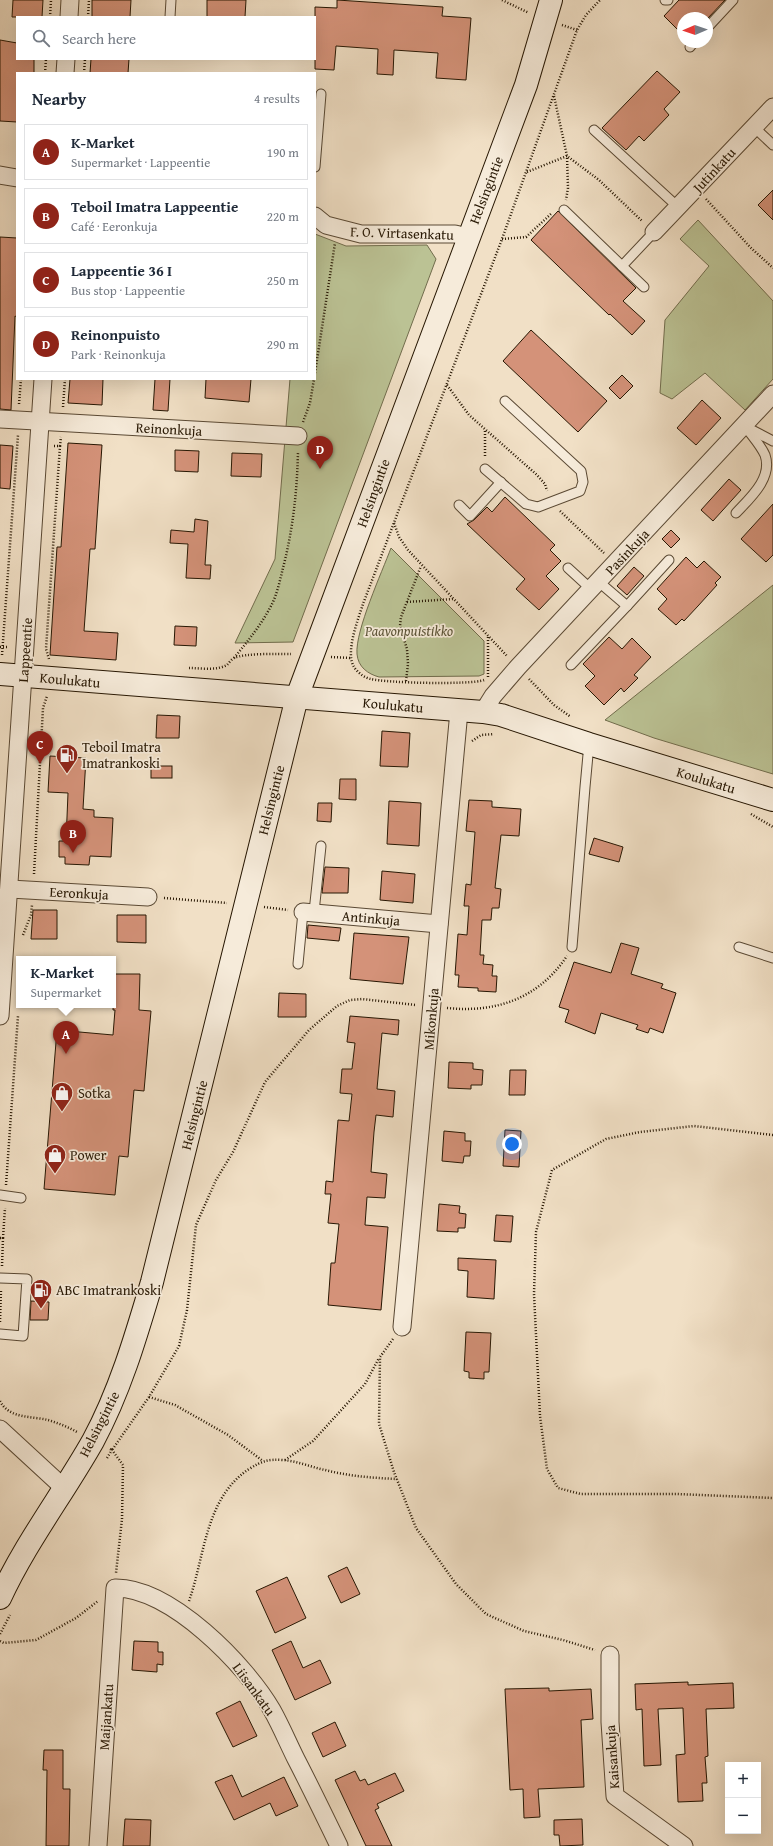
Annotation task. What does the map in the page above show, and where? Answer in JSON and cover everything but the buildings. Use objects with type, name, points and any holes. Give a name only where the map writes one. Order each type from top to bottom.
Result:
[{"type":"main road","name":"Helsingintie","points":[[0,1598],[29,1542],[93,1441],[112,1402],[131,1352],[152,1282],[297,698],[526,85],[551,0]]},
{"type":"main road","name":"Koulukatu","points":[[0,674],[23,676],[52,670],[297,698],[484,712],[501,715],[589,744],[773,800]]},
{"type":"street","points":[[69,16],[70,0]]},
{"type":"street","points":[[65,72],[66,60]]},
{"type":"street","name":"Jutinkatu","points":[[654,232],[773,107]]},
{"type":"street","points":[[0,175],[16,178]]},
{"type":"street","name":"F. O. Virtasenkatu","points":[[316,217],[326,226],[361,234],[455,234],[468,237]]},
{"type":"street","name":"Lappeentie","points":[[0,1016],[6,892],[23,676],[43,380]]},
{"type":"street","name":"Pasinkuja","points":[[484,712],[493,696],[518,668],[596,586],[773,394]]},
{"type":"street","name":"Reinonkuja","points":[[0,419],[298,436]]},
{"type":"street","name":"Mikonkuja","points":[[402,1327],[459,711]]},
{"type":"street","name":"Eeronkuja","points":[[6,892],[33,890],[148,897]]},
{"type":"street","name":"Antinkuja","points":[[309,912],[439,924]]},
{"type":"street","points":[[0,1429],[64,1488]]},
{"type":"street","name":"Liisankatu","points":[[115,1588],[127,1588],[148,1595],[184,1615],[242,1668],[272,1710],[339,1846]]},
{"type":"street","name":"Maijankatu","points":[[98,1846],[115,1588]]},
{"type":"street","name":"Kaisankuja","points":[[610,1656],[610,1722],[615,1796],[684,1846]]},
{"type":"lane","points":[[170,16],[171,0]]},
{"type":"lane","points":[[713,22],[733,0]]},
{"type":"lane","points":[[316,155],[321,94]]},
{"type":"lane","points":[[754,127],[773,145]]},
{"type":"lane","points":[[594,130],[678,207]]},
{"type":"lane","points":[[564,210],[644,287]]},
{"type":"lane","points":[[622,266],[654,232]]},
{"type":"lane","points":[[485,469],[526,504],[538,507],[580,491],[583,482],[581,471],[505,401]]},
{"type":"lane","points":[[744,426],[773,441]]},
{"type":"lane","points":[[736,513],[763,484],[767,466],[765,455],[744,426]]},
{"type":"lane","points":[[459,505],[470,516],[500,482]]},
{"type":"lane","points":[[571,665],[669,560]]},
{"type":"lane","points":[[568,568],[627,606]]},
{"type":"lane","points":[[572,947],[584,787],[589,744]]},
{"type":"lane","points":[[298,964],[321,846]]},
{"type":"lane","points":[[739,947],[773,958]]},
{"type":"lane","points":[[3,1196],[21,1198]]},
{"type":"lane","points":[[0,1278],[27,1279],[23,1336],[0,1334]]},
{"type":"path","points":[[50,16],[51,0]]},
{"type":"path","points":[[88,16],[89,0]]},
{"type":"path","points":[[353,640],[363,604],[502,239],[577,30],[586,15],[600,0]]},
{"type":"path","points":[[45,72],[46,60]]},
{"type":"path","points":[[84,72],[85,60]]},
{"type":"path","points":[[502,239],[526,237],[556,209],[564,210],[568,188],[567,156],[553,95]]},
{"type":"path","points":[[526,173],[567,156]]},
{"type":"path","points":[[567,156],[599,180],[654,232]]},
{"type":"path","points":[[696,189],[773,268]]},
{"type":"path","points":[[316,366],[337,229]]},
{"type":"path","points":[[0,674],[17,464],[21,380]]},
{"type":"path","points":[[183,668],[214,668],[227,665],[257,630],[272,604],[291,538],[297,487],[298,436],[310,403],[314,380]]},
{"type":"path","points":[[446,384],[469,415],[545,484],[551,503],[604,552],[604,557]]},
{"type":"path","points":[[485,430],[485,469]]},
{"type":"path","points":[[23,939],[24,932],[31,915],[43,708],[52,670],[46,649],[60,446]]},
{"type":"path","points":[[394,523],[399,537],[421,566],[509,658]]},
{"type":"path","points":[[406,681],[408,664],[407,649],[400,626],[401,616],[421,566]]},
{"type":"path","points":[[407,602],[453,599]]},
{"type":"path","points":[[488,636],[488,679]]},
{"type":"path","points":[[234,658],[272,654],[291,654]]},
{"type":"path","points":[[326,656],[351,658]]},
{"type":"path","points":[[455,756],[465,746],[481,736],[498,734]]},
{"type":"path","points":[[112,1450],[149,1397],[179,1346],[187,1310],[196,1225],[216,1180],[233,1152],[265,1082],[309,1030],[337,1006],[350,1000],[362,999],[473,1009],[505,1004],[522,997],[547,980],[559,967],[572,947]]},
{"type":"path","points":[[0,1238],[3,1238],[3,1196],[18,1015]]},
{"type":"path","points":[[773,1135],[694,1126],[640,1132],[606,1139],[552,1170],[536,1232],[534,1294],[540,1416],[547,1469],[558,1488],[582,1494],[676,1494],[773,1498]]},
{"type":"path","points":[[284,1460],[313,1441],[365,1384],[380,1357],[402,1327]]},
{"type":"path","points":[[380,1357],[379,1424],[397,1479],[416,1528],[456,1584],[486,1614],[524,1631],[562,1640],[610,1656]]},
{"type":"path","points":[[149,1397],[175,1405],[228,1435],[263,1461]]},
{"type":"path","points":[[0,1401],[13,1413],[28,1418],[46,1420],[67,1427],[112,1450],[123,1465],[122,1520],[115,1588],[76,1618],[36,1640],[0,1641]]},
{"type":"path","points":[[184,1615],[194,1587],[204,1544],[219,1502],[239,1476],[263,1461],[284,1460],[326,1470],[367,1477],[397,1479]]},
{"type":"green space","points":[[698,220],[773,301],[773,379],[745,410],[705,373],[672,399],[660,393],[665,320],[709,266],[680,239]]},
{"type":"green space","points":[[316,234],[346,246],[427,245],[436,259],[293,642],[235,643],[275,559],[290,380],[316,380]]},
{"type":"green space","name":"Paavonpuistikko","points":[[391,548],[484,641],[484,674],[479,676],[379,677],[367,672],[359,663],[357,654],[360,631]]},
{"type":"green space","points":[[773,585],[773,774],[654,738],[605,720]]},
{"type":"place","name":"Reinonpuisto","points":[[320,469]]},
{"type":"place","name":"Lappeentie 36 I","points":[[40,764]]},
{"type":"place","name":"Teboil Imatra Imatrankoski","points":[[67,774]]},
{"type":"place","name":"Teboil Imatra Lappeentie","points":[[73,853]]},
{"type":"place","name":"K-Market","points":[[66,1054]]},
{"type":"place","name":"Sotka","points":[[62,1112]]},
{"type":"place","name":"Power","points":[[55,1174]]},
{"type":"place","name":"ABC Imatrankoski","points":[[41,1310]]}]
